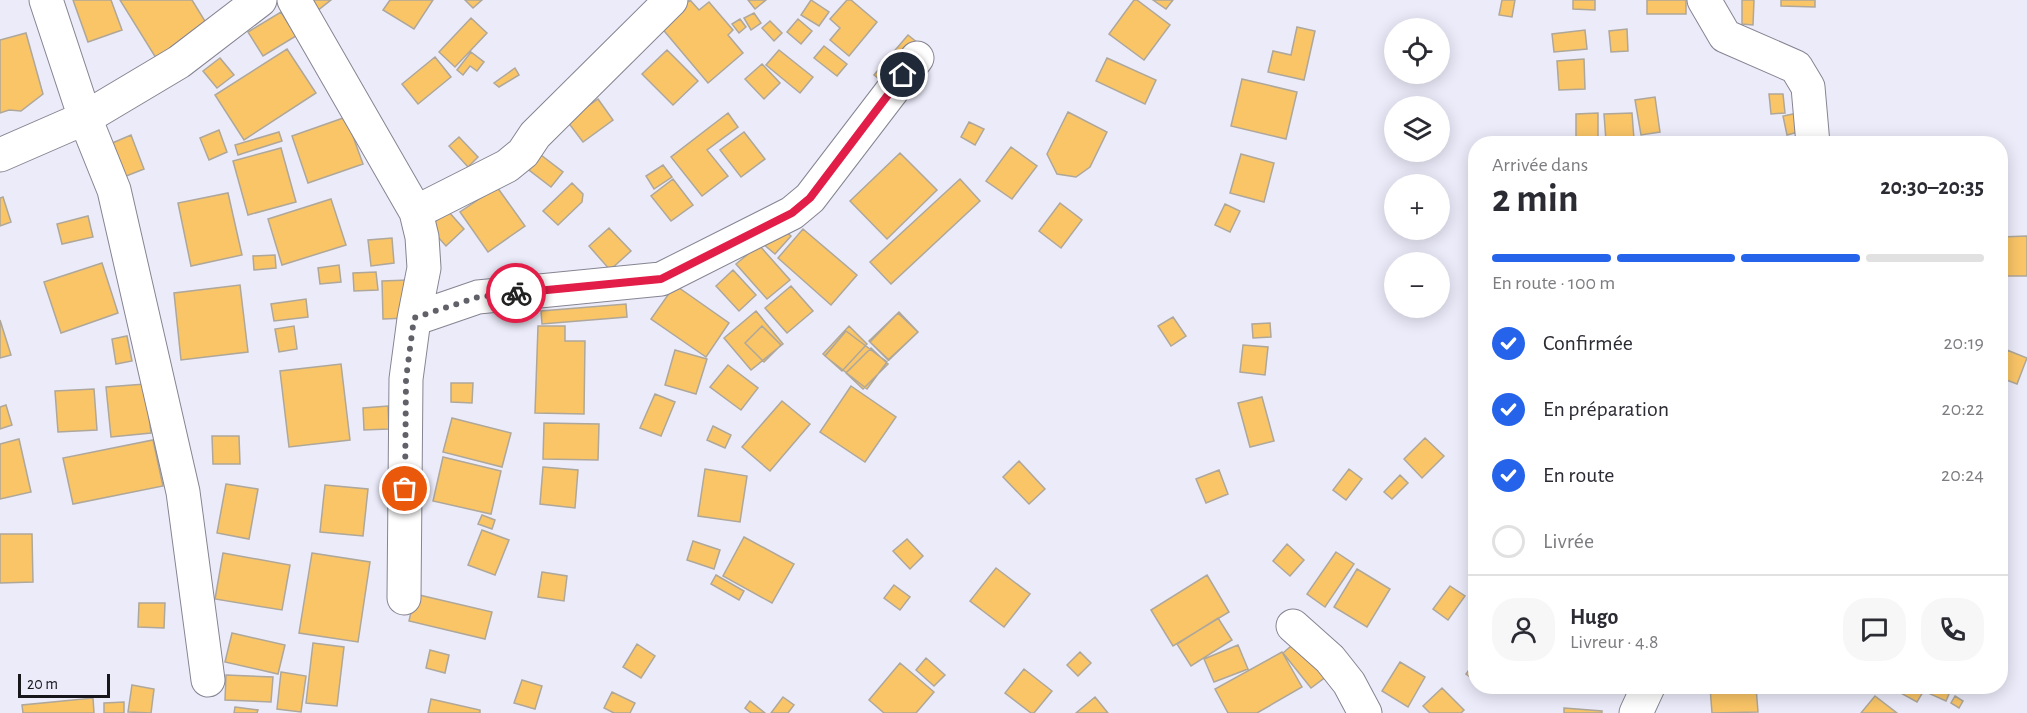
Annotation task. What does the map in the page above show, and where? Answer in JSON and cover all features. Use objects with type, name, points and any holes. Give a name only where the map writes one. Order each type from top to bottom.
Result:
[{"type":"street","points":[[46,0],[85,118],[114,190],[183,492],[208,680]]},
{"type":"street","points":[[0,155],[85,118],[179,62],[260,0]]},
{"type":"street","points":[[294,0],[416,212],[422,237],[424,268],[414,318],[406,379],[404,598]]},
{"type":"street","points":[[416,212],[507,166],[523,153],[535,135],[671,0]]},
{"type":"street","points":[[1704,0],[1725,36],[1796,67],[1808,87],[1812,136]]},
{"type":"street","points":[[414,318],[478,297],[661,279],[792,213],[810,198],[917,58]]},
{"type":"street","points":[[1293,626],[1330,659],[1349,683],[1365,713]]},
{"type":"street","points":[[1636,713],[1645,694]]},
{"type":"building","points":[[73,0],[111,0],[122,30],[88,42]]},
{"type":"building","points":[[120,0],[192,0],[208,26],[156,58]]},
{"type":"building","points":[[312,0],[331,0],[317,11]]},
{"type":"building","points":[[390,0],[433,0],[414,29],[383,10]]},
{"type":"building","points":[[465,0],[482,0],[473,8]]},
{"type":"building","points":[[690,0],[699,10],[709,2],[733,30],[728,35],[743,53],[708,83],[660,26]]},
{"type":"building","points":[[748,0],[766,0],[755,9]]},
{"type":"building","points":[[811,0],[829,12],[819,26],[801,15]]},
{"type":"building","points":[[847,0],[851,0],[877,22],[849,56],[830,40],[840,28],[830,19]]},
{"type":"building","points":[[1134,0],[1170,25],[1144,60],[1109,34]]},
{"type":"building","points":[[1153,0],[1173,0],[1166,9]]},
{"type":"building","points":[[1502,0],[1515,0],[1512,17],[1499,15]]},
{"type":"building","points":[[1573,0],[1595,0],[1595,10],[1573,9]]},
{"type":"building","points":[[1647,0],[1686,0],[1686,14],[1647,14]]},
{"type":"building","points":[[1742,0],[1754,0],[1753,25],[1742,24]]},
{"type":"building","points":[[1781,0],[1815,0],[1815,7],[1781,6]]},
{"type":"building","points":[[281,12],[296,36],[263,56],[248,32]]},
{"type":"building","points":[[754,13],[761,23],[751,30],[744,18]]},
{"type":"building","points":[[471,18],[487,33],[455,67],[439,52]]},
{"type":"building","points":[[740,19],[746,27],[739,33],[732,24]]},
{"type":"building","points":[[798,19],[812,31],[801,44],[787,32]]},
{"type":"building","points":[[770,21],[782,33],[774,41],[762,28]]},
{"type":"building","points":[[1297,27],[1315,31],[1304,80],[1268,72],[1273,51],[1291,55]]},
{"type":"building","points":[[1627,29],[1628,51],[1611,52],[1609,31]]},
{"type":"building","points":[[1585,30],[1587,49],[1554,52],[1552,34]]},
{"type":"building","points":[[26,33],[43,94],[21,111],[9,110],[0,113],[0,40]]},
{"type":"building","points":[[908,35],[923,47],[889,87],[874,75]]},
{"type":"building","points":[[824,46],[847,64],[837,76],[814,58]]},
{"type":"building","points":[[287,49],[316,93],[244,140],[215,95]]},
{"type":"building","points":[[667,50],[698,81],[673,105],[642,74]]},
{"type":"building","points":[[779,50],[813,77],[800,93],[766,65]]},
{"type":"building","points":[[471,52],[484,62],[477,71],[470,66],[463,75],[457,70]]},
{"type":"building","points":[[435,57],[451,77],[418,104],[402,84]]},
{"type":"building","points":[[220,58],[234,75],[217,88],[203,71]]},
{"type":"building","points":[[1107,58],[1156,80],[1145,104],[1096,81]]},
{"type":"building","points":[[1584,59],[1585,89],[1559,90],[1557,61]]},
{"type":"building","points":[[762,64],[780,83],[764,99],[745,79]]},
{"type":"building","points":[[515,68],[519,75],[499,87],[494,83]]},
{"type":"building","points":[[1242,79],[1297,92],[1286,139],[1231,126]]},
{"type":"building","points":[[1769,94],[1783,94],[1785,113],[1771,114]]},
{"type":"building","points":[[1655,97],[1660,132],[1641,135],[1635,100]]},
{"type":"building","points":[[598,99],[613,120],[583,142],[567,121]]},
{"type":"building","points":[[1068,112],[1107,132],[1090,167],[1076,177],[1057,174],[1047,154]]},
{"type":"building","points":[[728,113],[738,127],[707,150],[728,176],[702,196],[671,157]]},
{"type":"building","points":[[1598,113],[1598,136],[1576,136],[1576,114]]},
{"type":"building","points":[[1632,113],[1634,136],[1606,136],[1604,114]]},
{"type":"building","points":[[1798,113],[1802,131],[1787,135],[1783,116]]},
{"type":"building","points":[[346,117],[363,164],[308,183],[292,136]]},
{"type":"building","points":[[969,122],[984,129],[975,145],[961,137]]},
{"type":"building","points":[[219,130],[227,152],[209,160],[200,138]]},
{"type":"building","points":[[279,132],[282,141],[238,155],[235,145]]},
{"type":"building","points":[[744,132],[765,159],[741,177],[720,150]]},
{"type":"building","points":[[131,135],[144,169],[116,180],[103,147]]},
{"type":"building","points":[[459,137],[478,157],[468,167],[449,146]]},
{"type":"building","points":[[1011,147],[1037,166],[1012,199],[986,181]]},
{"type":"building","points":[[281,148],[296,202],[248,215],[233,161]]},
{"type":"building","points":[[900,153],[937,190],[887,239],[850,201]]},
{"type":"building","points":[[1241,154],[1274,163],[1264,202],[1230,193]]},
{"type":"building","points":[[541,155],[563,172],[551,187],[529,170]]},
{"type":"building","points":[[663,165],[672,177],[654,189],[646,176]]},
{"type":"building","points":[[673,179],[693,205],[671,221],[651,196]]},
{"type":"building","points":[[960,179],[980,201],[891,284],[870,262]]},
{"type":"building","points":[[572,183],[583,194],[582,202],[558,225],[543,211]]},
{"type":"building","points":[[497,187],[525,226],[488,252],[460,212]]},
{"type":"building","points":[[228,193],[242,255],[191,266],[178,203]]},
{"type":"building","points":[[3,197],[11,222],[0,226],[0,198]]},
{"type":"building","points":[[331,199],[346,245],[282,265],[268,219]]},
{"type":"building","points":[[1060,203],[1082,220],[1061,248],[1039,231]]},
{"type":"building","points":[[1225,204],[1240,211],[1230,232],[1215,225]]},
{"type":"building","points":[[448,211],[464,229],[446,246],[429,227]]},
{"type":"building","points":[[88,216],[93,237],[62,244],[57,224]]},
{"type":"building","points":[[778,225],[791,236],[775,254],[762,243]]},
{"type":"building","points":[[609,228],[631,251],[610,270],[589,246]]},
{"type":"building","points":[[803,229],[857,275],[831,305],[778,258]]},
{"type":"building","points":[[2027,236],[2027,276],[2008,276],[2008,237]]},
{"type":"building","points":[[392,238],[394,263],[371,266],[368,240]]},
{"type":"building","points":[[759,245],[790,280],[767,299],[736,264]]},
{"type":"building","points":[[275,255],[276,268],[254,270],[253,256]]},
{"type":"building","points":[[102,263],[118,313],[61,333],[44,282]]},
{"type":"building","points":[[339,265],[341,282],[320,284],[318,268]]},
{"type":"building","points":[[733,270],[756,295],[739,311],[716,286]]},
{"type":"building","points":[[376,272],[378,290],[354,291],[353,273]]},
{"type":"building","points":[[408,280],[408,318],[383,319],[382,281]]},
{"type":"building","points":[[240,285],[248,352],[181,360],[174,293]]},
{"type":"building","points":[[675,285],[729,323],[706,357],[651,319]]},
{"type":"building","points":[[791,286],[813,311],[787,333],[765,308]]},
{"type":"building","points":[[306,299],[308,317],[274,321],[271,304]]},
{"type":"building","points":[[626,304],[627,317],[542,324],[541,311]]},
{"type":"building","points":[[756,311],[783,344],[751,370],[724,338]]},
{"type":"building","points":[[899,312],[918,332],[888,360],[869,341]]},
{"type":"building","points":[[898,313],[918,332],[889,360],[870,342]]},
{"type":"building","points":[[1173,317],[1186,336],[1171,346],[1158,326]]},
{"type":"building","points":[[0,320],[11,355],[0,358]]},
{"type":"building","points":[[1270,323],[1271,337],[1253,338],[1252,324]]},
{"type":"building","points":[[294,326],[297,349],[279,352],[275,329]]},
{"type":"building","points":[[538,326],[565,326],[565,341],[585,341],[584,414],[535,413]]},
{"type":"building","points":[[762,326],[781,345],[764,362],[745,343]]},
{"type":"building","points":[[849,326],[867,344],[842,371],[823,354]]},
{"type":"building","points":[[846,331],[887,362],[867,389],[825,356]]},
{"type":"building","points":[[127,336],[132,361],[116,364],[112,339]]},
{"type":"building","points":[[1243,345],[1268,347],[1265,375],[1240,372]]},
{"type":"building","points":[[871,348],[888,364],[863,389],[846,373]]},
{"type":"building","points":[[675,350],[707,359],[696,394],[665,385]]},
{"type":"building","points":[[2008,350],[2027,358],[2017,384],[2008,381]]},
{"type":"building","points":[[341,364],[350,440],[289,447],[280,371]]},
{"type":"building","points":[[728,365],[758,388],[741,410],[710,387]]},
{"type":"building","points":[[451,383],[473,383],[472,403],[451,402]]},
{"type":"building","points":[[145,384],[151,433],[111,437],[106,387]]},
{"type":"building","points":[[851,386],[896,417],[865,462],[820,432]]},
{"type":"building","points":[[94,389],[97,430],[58,432],[55,391]]},
{"type":"building","points":[[655,394],[675,402],[661,436],[640,428]]},
{"type":"building","points":[[1262,397],[1274,441],[1250,447],[1238,403]]},
{"type":"building","points":[[782,401],[810,424],[770,471],[742,447]]},
{"type":"building","points":[[6,405],[12,425],[0,429],[0,407]]},
{"type":"building","points":[[388,406],[389,429],[364,430],[363,408]]},
{"type":"building","points":[[452,418],[511,433],[502,467],[443,452]]},
{"type":"building","points":[[544,423],[599,424],[598,460],[543,459]]},
{"type":"building","points":[[713,426],[731,435],[725,448],[707,440]]},
{"type":"building","points":[[212,436],[239,436],[240,464],[213,464]]},
{"type":"building","points":[[1425,438],[1444,456],[1422,478],[1404,459]]},
{"type":"building","points":[[19,439],[31,492],[0,499],[0,444]]},
{"type":"building","points":[[153,440],[163,486],[73,504],[63,458]]},
{"type":"building","points":[[443,457],[501,471],[491,514],[433,501]]},
{"type":"building","points":[[1019,461],[1045,489],[1029,504],[1003,477]]},
{"type":"building","points":[[543,467],[578,470],[575,508],[540,504]]},
{"type":"building","points":[[705,469],[747,476],[740,522],[698,516]]},
{"type":"building","points":[[1349,469],[1362,479],[1346,500],[1333,490]]},
{"type":"building","points":[[1219,470],[1228,494],[1206,503],[1196,479]]},
{"type":"building","points":[[1400,475],[1408,483],[1392,499],[1384,492]]},
{"type":"building","points":[[226,484],[258,489],[249,539],[217,533]]},
{"type":"building","points":[[325,485],[368,489],[363,536],[320,532]]},
{"type":"building","points":[[482,515],[495,520],[492,529],[478,524]]},
{"type":"building","points":[[482,530],[509,540],[495,575],[468,565]]},
{"type":"building","points":[[0,534],[32,534],[33,582],[0,583]]},
{"type":"building","points":[[744,537],[794,564],[772,603],[723,576]]},
{"type":"building","points":[[907,539],[923,556],[910,569],[893,551]]},
{"type":"building","points":[[693,541],[720,550],[714,569],[687,560]]},
{"type":"building","points":[[1287,544],[1304,560],[1290,576],[1273,561]]},
{"type":"building","points":[[1336,552],[1354,564],[1325,607],[1307,594]]},
{"type":"building","points":[[223,553],[290,565],[282,610],[215,599]]},
{"type":"building","points":[[312,553],[370,562],[358,642],[299,633]]},
{"type":"building","points":[[996,568],[1030,594],[1004,627],[970,601]]},
{"type":"building","points":[[1357,569],[1390,589],[1367,627],[1334,607]]},
{"type":"building","points":[[542,572],[567,576],[564,601],[538,597]]},
{"type":"building","points":[[716,575],[744,591],[739,600],[711,584]]},
{"type":"building","points":[[1207,575],[1229,612],[1173,646],[1151,610]]},
{"type":"building","points":[[894,585],[910,597],[900,610],[884,598]]},
{"type":"building","points":[[1450,586],[1465,596],[1448,620],[1433,609]]},
{"type":"building","points":[[415,594],[492,612],[485,639],[409,621]]},
{"type":"building","points":[[139,603],[165,603],[164,628],[138,627]]},
{"type":"building","points":[[1218,618],[1232,640],[1191,666],[1177,644]]},
{"type":"building","points":[[232,633],[285,645],[278,674],[225,662]]},
{"type":"building","points":[[1298,640],[1327,676],[1311,688],[1283,653]]},
{"type":"building","points":[[313,643],[344,647],[337,706],[306,703]]},
{"type":"building","points":[[637,644],[655,656],[641,678],[623,667]]},
{"type":"building","points":[[1238,645],[1248,669],[1214,682],[1204,659]]},
{"type":"building","points":[[430,650],[449,655],[445,673],[426,668]]},
{"type":"building","points":[[1080,652],[1091,663],[1078,676],[1067,665]]},
{"type":"building","points":[[1282,652],[1302,687],[1257,713],[1228,713],[1215,689]]},
{"type":"building","points":[[926,658],[945,675],[934,686],[916,670]]},
{"type":"building","points":[[1400,662],[1425,677],[1408,707],[1382,691]]},
{"type":"building","points":[[900,663],[934,692],[916,713],[884,713],[869,700]]},
{"type":"building","points":[[1024,669],[1052,691],[1034,713],[1005,693]]},
{"type":"building","points":[[281,672],[306,676],[301,712],[277,709]]},
{"type":"building","points":[[226,675],[273,677],[271,702],[225,700]]},
{"type":"building","points":[[522,680],[542,686],[535,709],[514,703]]},
{"type":"building","points":[[132,685],[154,689],[151,713],[128,712]]},
{"type":"building","points":[[1442,688],[1464,710],[1461,713],[1430,713],[1423,706]]},
{"type":"building","points":[[612,692],[635,703],[630,713],[614,713],[604,708]]},
{"type":"building","points":[[1711,694],[1757,694],[1758,712],[1712,713]]},
{"type":"building","points":[[1902,694],[1922,694],[1917,702]]},
{"type":"building","points":[[1930,694],[1949,694],[1946,701]]},
{"type":"building","points":[[1875,696],[1897,713],[1861,713]]},
{"type":"building","points":[[1955,696],[1963,701],[1959,708],[1951,703]]},
{"type":"building","points":[[783,697],[794,705],[788,713],[771,713]]},
{"type":"building","points":[[1095,697],[1108,713],[1076,713]]},
{"type":"building","points":[[93,698],[94,713],[23,713],[22,705]]},
{"type":"building","points":[[431,699],[480,710],[480,713],[428,713]]},
{"type":"building","points":[[750,701],[765,713],[751,713],[745,708]]},
{"type":"building","points":[[124,702],[124,713],[104,713],[104,703]]},
{"type":"building","points":[[235,707],[258,710],[257,713],[234,713]]},
{"type":"building","points":[[1564,708],[1602,711],[1602,713],[1564,713]]},
{"type":"way so far","points":[[405,489],[406,379],[414,318],[478,297],[516,293]]},
{"type":"route","points":[[516,293],[661,279],[792,213],[810,198],[903,75]]}]
